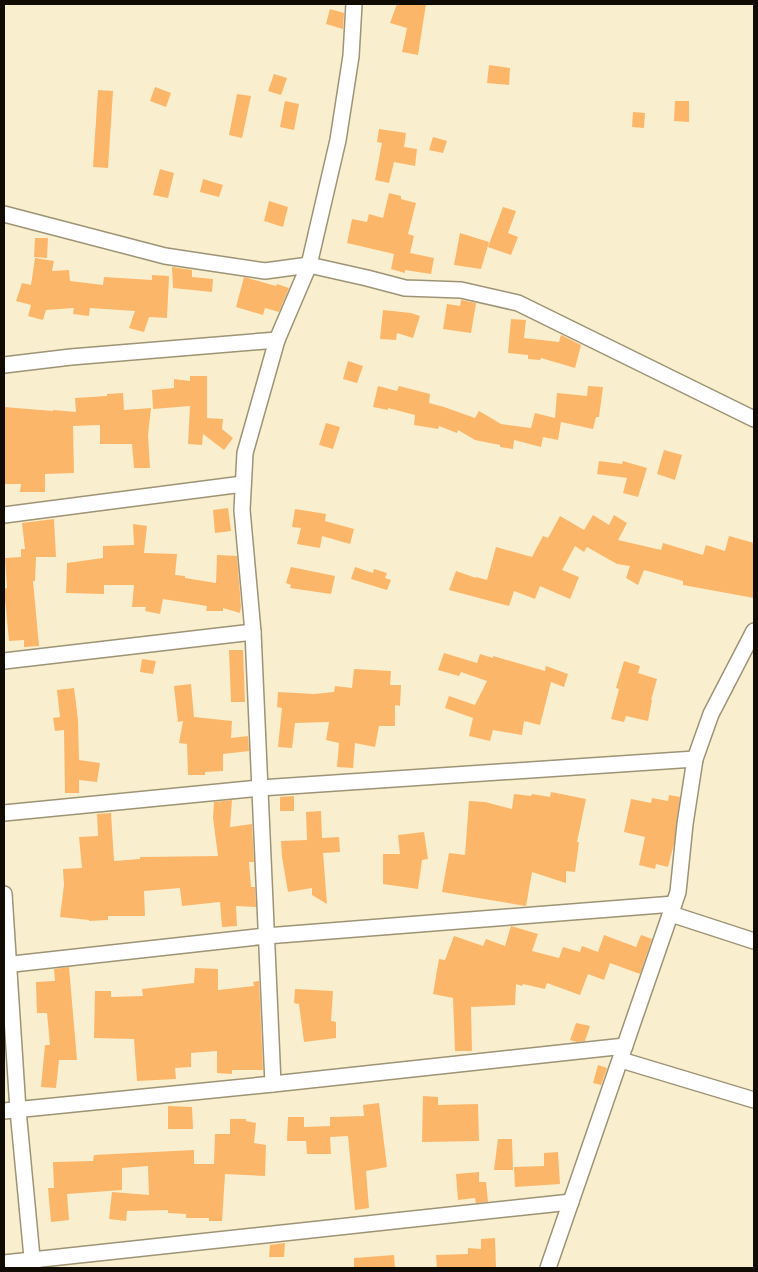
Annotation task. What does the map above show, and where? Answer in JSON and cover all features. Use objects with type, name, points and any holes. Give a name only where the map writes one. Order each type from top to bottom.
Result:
[{"type":"street","points":[[273,1084],[252,632],[242,510],[245,453],[277,340],[309,265],[338,140],[351,56],[354,4]]},
{"type":"street","points":[[4,214],[165,256],[265,272],[309,265],[406,288],[461,290],[518,303],[754,420]]},
{"type":"street","points":[[4,365],[71,357],[277,340]]},
{"type":"street","points":[[4,516],[243,484]]},
{"type":"street","points":[[548,1268],[678,892],[685,824],[696,759],[711,714],[754,631]]},
{"type":"street","points":[[4,661],[252,632]]},
{"type":"street","points":[[4,813],[260,788],[696,759]]},
{"type":"street","points":[[4,894],[11,1111],[32,1264]]},
{"type":"street","points":[[6,965],[266,936],[672,909],[754,941]]},
{"type":"street","points":[[11,1111],[273,1084],[623,1053],[754,1100]]},
{"type":"street","points":[[4,1263],[32,1264],[571,1202]]},
{"type":"building","points":[[397,4],[426,4],[418,55],[402,52],[407,28],[390,23]]},
{"type":"building","points":[[330,9],[344,13],[343,29],[326,24]]},
{"type":"building","points":[[489,65],[510,68],[509,85],[487,83]]},
{"type":"building","points":[[274,74],[287,78],[281,95],[268,91]]},
{"type":"building","points":[[155,87],[171,93],[166,107],[150,101]]},
{"type":"building","points":[[98,90],[113,91],[108,168],[93,167]]},
{"type":"building","points":[[237,94],[251,96],[242,138],[229,135]]},
{"type":"building","points":[[285,101],[299,104],[294,130],[280,127]]},
{"type":"building","points":[[675,101],[689,101],[689,122],[674,121]]},
{"type":"building","points":[[633,112],[645,113],[644,128],[632,127]]},
{"type":"building","points":[[379,129],[406,133],[404,147],[417,149],[415,166],[394,162],[389,183],[375,180],[382,143],[377,142]]},
{"type":"building","points":[[433,137],[447,141],[443,153],[429,150]]},
{"type":"building","points":[[160,169],[174,173],[168,198],[153,195]]},
{"type":"building","points":[[203,179],[223,185],[219,197],[200,192]]},
{"type":"building","points":[[389,193],[416,203],[408,234],[414,236],[410,253],[434,258],[431,274],[405,270],[405,273],[391,269],[394,254],[347,243],[352,219],[367,222],[369,214],[383,218]]},
{"type":"building","points":[[269,201],[288,207],[283,227],[264,221]]},
{"type":"building","points":[[503,207],[516,211],[508,233],[518,237],[511,255],[488,247]]},
{"type":"building","points":[[460,233],[489,242],[481,269],[454,265]]},
{"type":"building","points":[[35,238],[48,238],[47,258],[34,257]]},
{"type":"building","points":[[35,258],[54,261],[52,271],[69,270],[70,281],[103,285],[104,277],[152,280],[152,275],[169,276],[167,318],[149,317],[144,332],[129,328],[135,311],[90,308],[89,316],[73,314],[74,308],[46,310],[43,320],[28,316],[31,305],[16,301],[22,283],[31,285]]},
{"type":"building","points":[[172,267],[192,270],[192,277],[213,279],[212,292],[173,288]]},
{"type":"building","points":[[244,277],[289,288],[279,312],[265,308],[263,315],[236,307]]},
{"type":"building","points":[[461,300],[476,303],[471,333],[443,329],[447,304],[460,306]]},
{"type":"building","points":[[383,310],[411,313],[420,316],[413,338],[397,333],[396,340],[380,339]]},
{"type":"building","points":[[511,319],[526,320],[524,338],[559,342],[561,335],[581,345],[575,368],[541,358],[540,360],[528,359],[528,355],[508,353]]},
{"type":"building","points":[[348,361],[363,366],[357,383],[343,379]]},
{"type":"building","points":[[190,376],[207,376],[207,418],[223,419],[222,429],[233,438],[224,450],[203,434],[202,445],[188,444],[190,406],[153,409],[152,390],[174,388],[174,379],[190,381]]},
{"type":"building","points":[[378,386],[397,391],[399,386],[430,394],[429,403],[475,418],[479,411],[501,424],[531,428],[535,413],[555,418],[557,393],[587,396],[588,386],[603,387],[599,417],[596,417],[593,429],[561,422],[558,440],[543,437],[541,447],[514,440],[513,449],[475,440],[458,430],[457,433],[439,426],[438,429],[414,425],[415,415],[388,408],[388,410],[373,407]]},
{"type":"building","points":[[123,393],[124,410],[151,408],[148,435],[150,468],[134,468],[132,444],[100,444],[100,425],[73,426],[74,473],[45,474],[45,492],[20,492],[21,484],[4,484],[4,407],[76,412],[75,398]]},
{"type":"building","points":[[326,423],[340,427],[333,449],[319,445]]},
{"type":"building","points":[[664,450],[682,455],[675,480],[657,474]]},
{"type":"building","points":[[599,461],[622,464],[623,461],[647,468],[638,497],[623,493],[627,478],[597,474]]},
{"type":"building","points":[[228,508],[231,531],[215,533],[213,510]]},
{"type":"building","points":[[295,509],[326,514],[325,521],[354,529],[350,544],[322,536],[320,548],[297,544],[301,528],[292,527]]},
{"type":"building","points":[[593,515],[609,525],[614,515],[627,523],[618,540],[661,550],[663,543],[703,555],[706,545],[725,551],[729,536],[754,543],[754,598],[683,585],[683,581],[644,570],[638,585],[626,578],[630,566],[617,564],[587,547],[584,552],[575,546],[562,570],[579,577],[570,599],[540,586],[535,599],[514,591],[509,606],[449,590],[456,571],[487,580],[496,547],[532,557],[543,536],[548,538],[560,516],[584,530]]},
{"type":"building","points":[[54,519],[56,557],[36,557],[35,581],[33,581],[39,646],[24,647],[24,640],[9,641],[4,589],[7,588],[5,558],[21,557],[21,549],[25,549],[22,523]]},
{"type":"building","points":[[133,524],[147,526],[144,553],[177,554],[175,575],[216,583],[217,555],[237,556],[240,613],[223,608],[223,611],[206,611],[207,606],[163,599],[160,614],[145,611],[146,607],[132,607],[134,585],[104,585],[104,594],[66,593],[67,563],[103,558],[103,546],[134,545]]},
{"type":"building","points":[[291,567],[335,576],[331,594],[290,588],[291,585],[286,583]]},
{"type":"building","points":[[355,567],[373,573],[374,569],[387,573],[385,578],[391,580],[387,590],[351,579]]},
{"type":"building","points":[[229,650],[243,650],[245,702],[231,702]]},
{"type":"building","points":[[444,653],[477,663],[480,654],[493,658],[493,656],[545,671],[546,666],[568,674],[564,687],[551,682],[540,725],[524,721],[522,735],[493,730],[490,741],[469,736],[473,718],[445,708],[449,696],[475,705],[487,681],[461,672],[459,676],[438,670]]},
{"type":"building","points":[[142,659],[156,661],[153,674],[140,672]]},
{"type":"building","points":[[624,661],[640,666],[638,673],[657,679],[648,721],[626,716],[624,722],[611,719],[619,689],[616,688]]},
{"type":"building","points":[[354,669],[391,671],[390,685],[401,685],[400,706],[395,705],[395,726],[379,726],[375,747],[355,743],[353,768],[337,767],[339,743],[326,740],[329,722],[295,723],[292,748],[278,747],[282,708],[277,707],[278,692],[314,694],[334,692],[335,686],[352,688]]},
{"type":"building","points":[[191,684],[194,717],[232,721],[231,738],[248,736],[249,751],[223,754],[223,771],[205,772],[205,775],[188,775],[187,744],[179,743],[183,721],[178,722],[174,686]]},
{"type":"building","points":[[74,688],[78,720],[79,760],[100,763],[97,782],[79,780],[79,793],[65,793],[64,730],[55,731],[53,718],[60,717],[57,690]]},
{"type":"building","points":[[551,792],[586,799],[577,842],[579,842],[575,872],[566,871],[566,883],[532,872],[526,906],[442,892],[449,853],[465,855],[469,801],[485,802],[512,809],[514,794],[550,797]]},
{"type":"building","points":[[669,795],[680,797],[674,844],[668,867],[656,864],[655,869],[639,865],[645,837],[624,832],[631,799],[651,803],[652,798],[668,801]]},
{"type":"building","points":[[294,796],[294,811],[280,811],[280,797]]},
{"type":"building","points":[[232,800],[230,827],[252,824],[254,862],[249,862],[251,887],[255,887],[256,907],[236,906],[237,926],[222,927],[220,902],[182,906],[180,888],[144,891],[145,916],[108,916],[108,920],[89,921],[60,917],[64,885],[63,869],[82,868],[79,837],[98,836],[97,814],[111,813],[114,861],[140,859],[140,857],[218,856],[213,818],[214,802]]},
{"type":"building","points":[[321,811],[322,838],[339,837],[340,852],[323,853],[327,904],[312,895],[312,888],[288,892],[282,857],[281,841],[307,840],[306,812]]},
{"type":"building","points":[[424,832],[428,859],[422,860],[418,889],[383,884],[383,854],[400,854],[398,835]]},
{"type":"building","points":[[511,926],[538,934],[532,951],[559,958],[563,947],[580,952],[582,946],[598,952],[604,935],[636,947],[641,935],[652,939],[640,974],[610,963],[604,980],[588,974],[580,995],[547,983],[545,989],[516,984],[515,1005],[471,1007],[472,1051],[455,1051],[453,998],[433,994],[439,959],[445,960],[454,936],[483,946],[486,939],[505,946]]},
{"type":"building","points":[[69,967],[77,1060],[59,1060],[56,1088],[41,1087],[45,1045],[50,1045],[47,1013],[37,1013],[36,982],[55,981],[54,969]]},
{"type":"building","points":[[195,968],[218,969],[218,990],[254,986],[253,982],[259,981],[263,1070],[232,1070],[232,1074],[217,1073],[217,1051],[191,1053],[191,1067],[175,1068],[176,1079],[137,1081],[134,1039],[94,1038],[95,991],[111,991],[111,997],[143,996],[142,989],[194,983]]},
{"type":"building","points":[[295,989],[333,991],[331,1021],[336,1022],[336,1038],[304,1042],[299,1004],[294,1003]]},
{"type":"building","points":[[576,1023],[590,1026],[585,1041],[577,1042],[570,1040]]},
{"type":"building","points":[[598,1065],[607,1068],[601,1085],[593,1083]]},
{"type":"building","points":[[423,1096],[438,1097],[438,1105],[478,1104],[479,1141],[422,1142]]},
{"type":"building","points":[[379,1103],[387,1167],[366,1171],[369,1208],[355,1210],[348,1136],[330,1137],[331,1154],[307,1154],[306,1141],[287,1141],[288,1117],[304,1117],[304,1127],[330,1126],[330,1117],[364,1116],[363,1105]]},
{"type":"building","points":[[168,1106],[192,1107],[193,1129],[168,1129]]},
{"type":"building","points":[[230,1119],[246,1119],[246,1121],[256,1123],[254,1143],[266,1145],[265,1176],[225,1174],[222,1221],[209,1221],[209,1218],[186,1218],[186,1214],[168,1213],[168,1210],[127,1211],[126,1221],[109,1219],[112,1192],[149,1195],[148,1166],[122,1168],[122,1190],[67,1194],[69,1220],[51,1222],[48,1188],[54,1188],[53,1162],[93,1161],[94,1155],[194,1150],[194,1164],[214,1164],[215,1134],[230,1134]]},
{"type":"building","points":[[498,1139],[512,1139],[513,1170],[494,1170]]},
{"type":"building","points":[[558,1152],[560,1184],[515,1187],[514,1167],[544,1166],[544,1153]]},
{"type":"building","points":[[479,1172],[479,1182],[486,1182],[488,1202],[476,1203],[475,1198],[458,1200],[456,1174]]},
{"type":"building","points":[[495,1238],[496,1268],[437,1268],[436,1255],[468,1254],[468,1248],[481,1249],[481,1239]]},
{"type":"building","points":[[285,1243],[284,1257],[269,1257],[270,1245]]},
{"type":"building","points":[[394,1255],[395,1268],[354,1268],[354,1258]]}]
